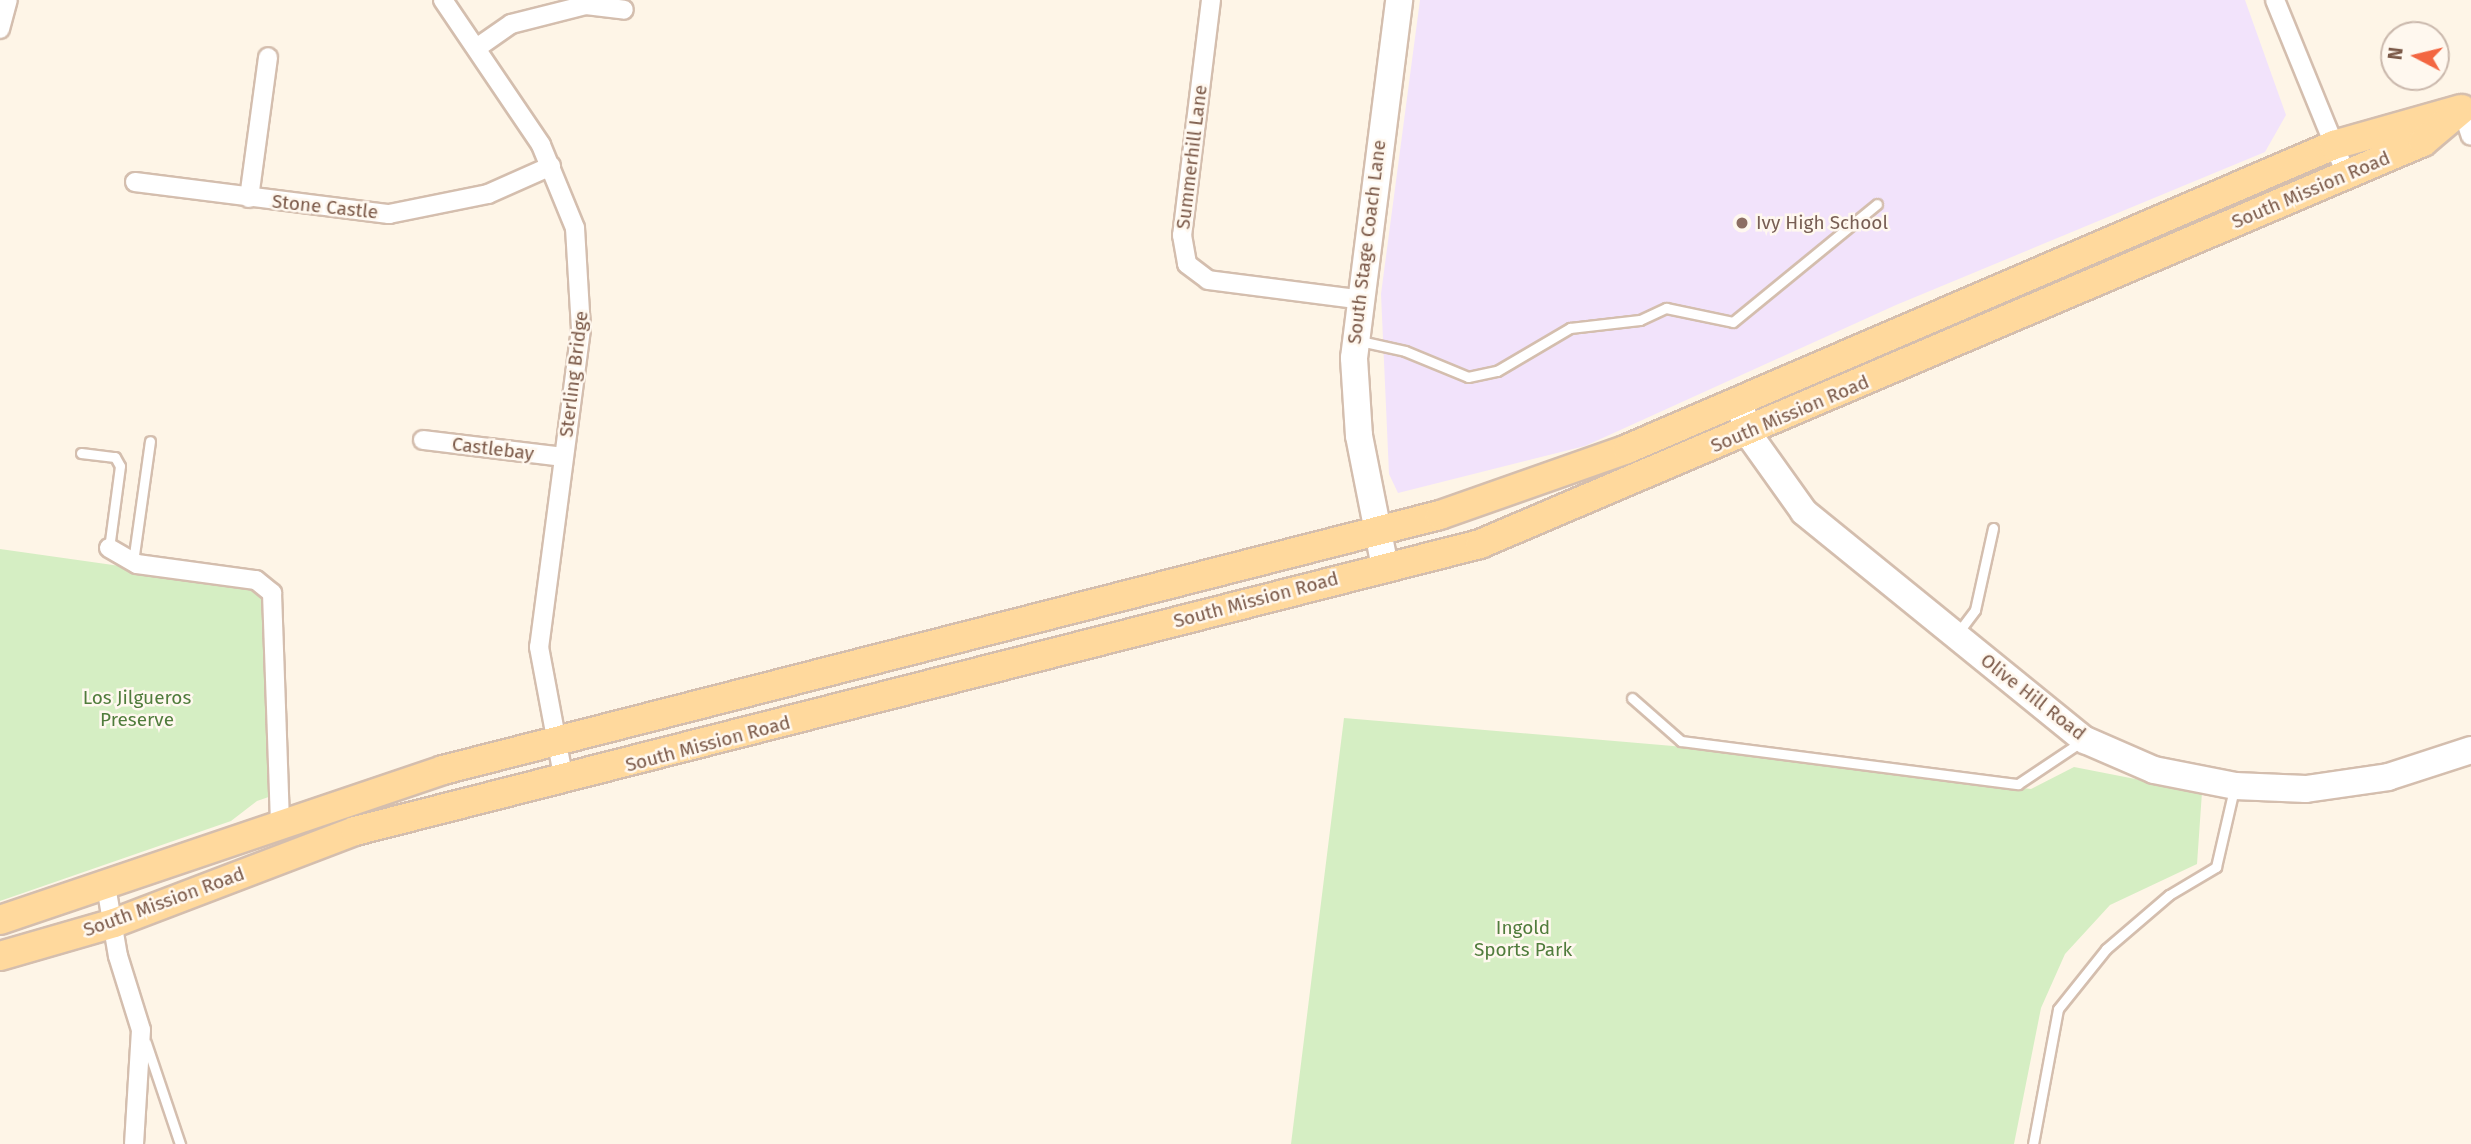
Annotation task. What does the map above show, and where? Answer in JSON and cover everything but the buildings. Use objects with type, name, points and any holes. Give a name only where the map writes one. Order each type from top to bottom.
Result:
[{"type":"main road","name":"South Stage Coach Lane","points":[[1385,567],[1359,436],[1355,340],[1357,299],[1399,0]]},
{"type":"main road","name":"South Mission Road","points":[[0,920],[106,886],[280,823],[558,739],[1440,514],[1627,449],[2334,145],[2466,107]]},
{"type":"main road","name":"South Mission Road","points":[[0,956],[114,923],[355,831],[564,781],[1480,544],[2423,142],[2466,107]]},
{"type":"main road","name":"Olive Hill Road","points":[[1740,400],[1747,432],[1804,512],[2085,740],[2154,770],[2235,786],[2306,789],[2388,777],[2471,750]]},
{"type":"street","points":[[0,29],[8,0]]},
{"type":"street","name":"Sterling Bridge","points":[[443,0],[478,47],[551,166],[575,228],[583,289],[539,647],[564,781]]},
{"type":"street","name":"Summerhill Lane","points":[[1211,0],[1182,235],[1187,264],[1208,280],[1357,299]]},
{"type":"street","points":[[2275,0],[2346,174]]},
{"type":"street","points":[[478,47],[511,24],[586,5],[624,10]]},
{"type":"street","points":[[249,198],[268,57]]},
{"type":"street","points":[[2466,107],[2471,136]]},
{"type":"street","name":"Stone Castle","points":[[135,182],[390,214],[488,194],[551,166]]},
{"type":"street","name":"Castlebay","points":[[424,440],[563,457]]},
{"type":"street","points":[[109,548],[133,562],[256,580],[272,593],[280,823]]},
{"type":"street","points":[[106,886],[141,1030],[134,1144]]},
{"type":"lane","points":[[1355,340],[1405,351],[1468,377],[1497,371],[1570,328],[1640,320],[1666,308],[1733,323],[1877,204]]},
{"type":"lane","points":[[133,562],[150,441]]},
{"type":"lane","points":[[81,453],[115,457],[120,466],[109,548]]},
{"type":"lane","points":[[1956,636],[1975,610],[1993,528]]},
{"type":"lane","points":[[1632,698],[1681,741],[2018,784],[2085,740]]},
{"type":"lane","points":[[2033,1144],[2058,1009],[2106,949],[2169,895],[2216,867],[2235,786]]},
{"type":"lane","points":[[141,1030],[180,1144]]},
{"type":"shaded area","name":"Ivy High School","points":[[1420,0],[2245,0],[2286,115],[2265,152],[1896,305],[1585,446],[1398,493],[1389,474],[1381,294]]},
{"type":"green space","name":"Los Jilgueros Preserve","points":[[0,549],[282,589],[277,649],[286,791],[257,801],[231,821],[0,901]]},
{"type":"green space","name":"Ingold Sports Park","points":[[1344,718],[1673,746],[2031,789],[2074,767],[2202,792],[2197,864],[2110,905],[2065,954],[2041,1008],[2014,1144],[1291,1144]]},
{"type":"place","name":"Ivy High School","points":[[1742,223]]}]
